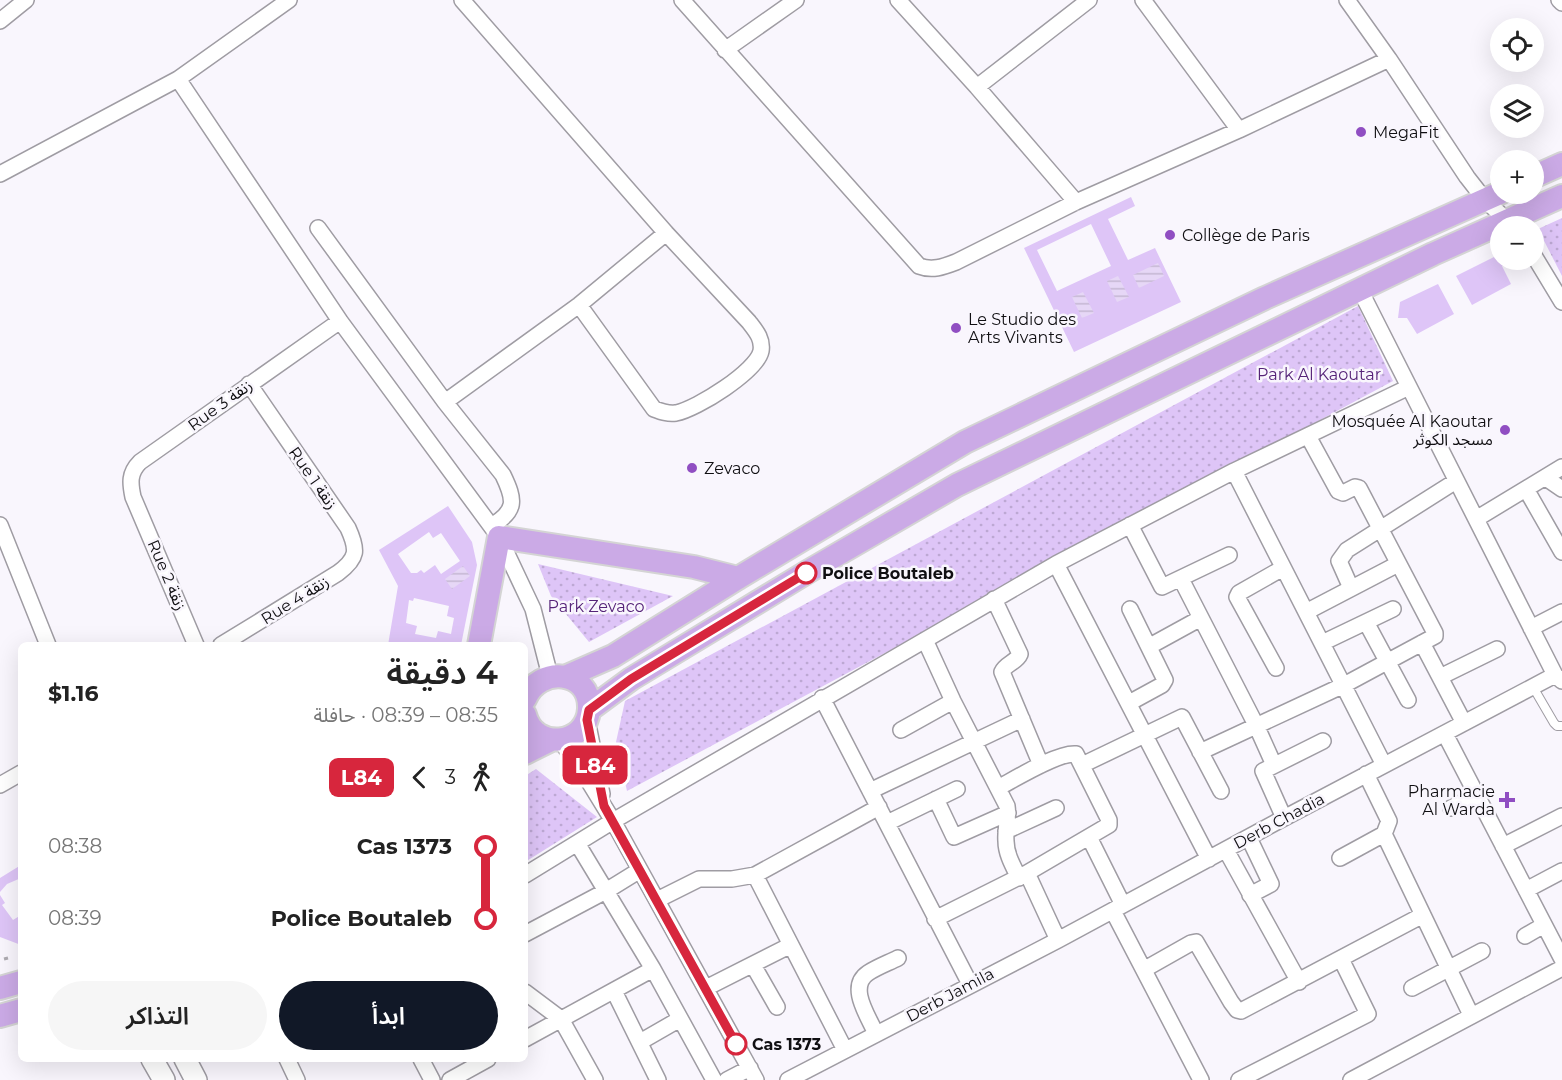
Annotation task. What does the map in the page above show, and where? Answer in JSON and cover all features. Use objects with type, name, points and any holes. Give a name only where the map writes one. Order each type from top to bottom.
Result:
[{"type":"main road","points":[[1544,172],[1562,164]]},
{"type":"main road","points":[[1525,216],[1562,196]]},
{"type":"main road","points":[[528,694],[534,685],[613,656],[964,442],[1265,298],[1422,226],[1490,198]]},
{"type":"main road","points":[[528,752],[576,734],[588,715],[631,679],[808,571],[957,485],[1433,254],[1490,232]]},
{"type":"main road","points":[[479,642],[495,532],[694,567],[738,578]]},
{"type":"main road","points":[[557,677],[576,682],[585,692],[588,715]]},
{"type":"main road","points":[[528,721],[532,730],[541,736],[555,740]]},
{"type":"main road","points":[[0,988],[18,983]]},
{"type":"main road","points":[[0,1016],[18,1011]]},
{"type":"main road","points":[[154,1062],[164,1080]]},
{"type":"main road","points":[[187,1062],[196,1080]]},
{"type":"street","points":[[0,21],[26,0]]},
{"type":"street","points":[[0,174],[178,79],[289,0]]},
{"type":"street","points":[[462,0],[666,233],[760,336],[762,349],[759,358],[748,371],[692,407],[666,414],[654,409],[579,305]]},
{"type":"street","points":[[682,0],[918,266],[927,269],[936,269],[950,264],[1076,202],[1239,130],[1389,59]]},
{"type":"street","points":[[725,50],[796,0]]},
{"type":"street","points":[[898,0],[1076,202]]},
{"type":"street","points":[[977,87],[1089,0]]},
{"type":"street","points":[[1143,0],[1239,130]]},
{"type":"street","points":[[1347,0],[1467,177],[1490,195]]},
{"type":"street","points":[[178,79],[340,321],[495,532],[533,609],[557,677]]},
{"type":"street","points":[[318,228],[445,402],[503,475],[509,487],[512,503],[509,514],[495,532]]},
{"type":"street","points":[[445,402],[579,305],[666,233]]},
{"type":"street","points":[[1543,270],[1562,302]]},
{"type":"street","points":[[1360,290],[1558,679]]},
{"type":"street","name":"Rue 3 زنقة","points":[[137,506],[130,480],[136,466],[340,321]]},
{"type":"street","name":"Rue 1 زنقة","points":[[249,384],[348,528],[353,539],[355,554],[352,561],[338,573]]},
{"type":"street","points":[[528,873],[822,698],[1056,564],[1234,471],[1409,387]]},
{"type":"street","points":[[1200,752],[1344,685],[1436,634],[1358,487],[1343,493],[1338,491],[1308,436]]},
{"type":"street","points":[[1476,519],[1562,467]]},
{"type":"street","points":[[1234,471],[1384,765]]},
{"type":"street","points":[[1546,478],[1562,489]]},
{"type":"street","points":[[1351,588],[1340,566],[1341,556],[1456,481]]},
{"type":"street","points":[[1526,489],[1562,552]]},
{"type":"street","name":"Rue 2 زنقة","points":[[137,506],[195,642]]},
{"type":"street","points":[[0,525],[47,642]]},
{"type":"street","points":[[1130,525],[1161,586],[1164,587],[1229,555]]},
{"type":"street","points":[[1056,564],[1209,859]]},
{"type":"street","points":[[1306,612],[1398,564]]},
{"type":"street","points":[[1276,669],[1237,597],[1239,593],[1283,568]]},
{"type":"street","name":"Rue 4 زنقة","points":[[226,642],[338,573]]},
{"type":"street","points":[[1181,579],[1274,765]]},
{"type":"street","points":[[994,599],[1020,654],[1002,672],[1041,765]]},
{"type":"street","points":[[1128,703],[1165,683],[1150,646],[1130,609]]},
{"type":"street","points":[[1322,643],[1393,609]]},
{"type":"street","points":[[1531,628],[1562,612]]},
{"type":"street","points":[[1150,646],[1201,618]]},
{"type":"street","points":[[1366,622],[1408,700]]},
{"type":"street","points":[[925,640],[953,701],[1007,806],[1005,843],[1008,855],[1023,875],[1058,940]]},
{"type":"street","points":[[1422,643],[1464,723]]},
{"type":"street","points":[[1440,677],[1497,649]]},
{"type":"street","name":"Derb Chadia","points":[[1118,908],[1533,687],[1558,679]]},
{"type":"street","points":[[822,698],[970,984]]},
{"type":"street","points":[[901,730],[953,701]]},
{"type":"street","points":[[588,715],[604,806]]},
{"type":"street","points":[[1082,765],[1182,717],[1221,791]]},
{"type":"street","points":[[870,791],[1022,719]]},
{"type":"street","points":[[1445,734],[1562,959]]},
{"type":"street","points":[[555,740],[583,772],[613,821],[753,1074],[728,1080]]},
{"type":"street","points":[[1284,818],[1262,772],[1323,741]]},
{"type":"street","points":[[935,919],[1023,875],[1110,823],[1076,754],[1072,753],[1041,765],[998,788]]},
{"type":"street","points":[[0,785],[18,774]]},
{"type":"street","points":[[1340,858],[1384,834],[1389,821],[1366,774]]},
{"type":"street","points":[[886,823],[957,789]]},
{"type":"street","points":[[1451,808],[1477,795]]},
{"type":"street","points":[[936,799],[954,837],[1008,813]]},
{"type":"street","points":[[657,900],[699,879],[732,879],[754,875],[879,807]]},
{"type":"street","points":[[1006,831],[1056,808]]},
{"type":"street","points":[[1503,846],[1562,816]]},
{"type":"street","points":[[1384,834],[1471,1016]]},
{"type":"street","points":[[1089,837],[1145,969],[1201,1080]]},
{"type":"street","points":[[1249,838],[1271,884],[1250,895]]},
{"type":"street","points":[[578,843],[714,1080]]},
{"type":"street","points":[[1226,850],[1299,982]]},
{"type":"street","points":[[528,932],[640,870]]},
{"type":"street","points":[[1526,890],[1562,871]]},
{"type":"street","points":[[754,875],[845,1050]]},
{"type":"street","name":"Derb Jamila","points":[[788,1080],[1118,908]]},
{"type":"street","points":[[1145,969],[1191,942],[1196,942],[1231,1002],[1237,1010],[1241,1011],[1423,915]]},
{"type":"street","points":[[1525,936],[1544,925]]},
{"type":"street","points":[[706,988],[791,945]]},
{"type":"street","points":[[1412,988],[1482,951]]},
{"type":"street","points":[[876,1034],[860,998],[860,984],[862,978],[868,973],[898,958]]},
{"type":"street","points":[[1239,1080],[1368,1014],[1341,959]]},
{"type":"street","points":[[753,965],[777,1007]]},
{"type":"street","points":[[1351,1080],[1562,968]]},
{"type":"street","points":[[528,1037],[652,969]]},
{"type":"street","points":[[614,991],[658,1080]]},
{"type":"street","points":[[528,994],[561,1019],[595,1080]]},
{"type":"street","points":[[640,1042],[680,1019]]},
{"type":"street","points":[[288,1062],[297,1080]]},
{"type":"street","points":[[423,1062],[432,1080]]},
{"type":"street","points":[[450,1080],[483,1062]]},
{"type":"lane","points":[[1533,687],[1554,723],[1562,726]]},
{"type":"green space","points":[[1131,197],[1135,206],[1108,219],[1128,260],[1155,248],[1181,302],[1074,352],[1024,248]],"holes":[[[1091,224],[1111,266],[1057,291],[1037,250]]]},
{"type":"green space","points":[[1562,218],[1562,276],[1544,241],[1544,226]]},
{"type":"green space","points":[[1490,259],[1490,270],[1504,270],[1511,284],[1472,305],[1456,276]]},
{"type":"green space","points":[[1438,284],[1454,314],[1417,334],[1407,318],[1398,318],[1400,302]]},
{"type":"green space","name":"Park Al Kaoutar","points":[[1358,306],[1393,381],[627,791],[616,742],[625,701]]},
{"type":"green space","points":[[448,506],[472,542],[477,565],[462,642],[389,642],[398,586],[379,550]],"holes":[[[429,532],[433,538],[441,533],[460,561],[441,574],[435,565],[424,573],[421,570],[411,573],[398,554]],[[414,598],[449,606],[447,616],[454,618],[451,634],[438,631],[436,638],[415,634],[417,626],[406,623],[409,600],[413,601]]]},
{"type":"green space","name":"Park Zevaco","points":[[538,564],[673,596],[589,642],[551,596]]},
{"type":"green space","points":[[536,769],[597,817],[528,860],[528,774]]},
{"type":"green space","points":[[18,867],[18,879],[7,884],[0,892],[0,878]]},
{"type":"green space","points":[[0,895],[5,903],[2,905],[13,920],[18,917],[18,944],[0,937]]},
{"type":"shaded area","points":[[1158,263],[1164,276],[1139,288],[1133,275]]},
{"type":"shaded area","points":[[1118,276],[1129,297],[1117,302],[1107,281]]},
{"type":"shaded area","points":[[1083,292],[1094,313],[1082,318],[1072,297]]},
{"type":"shaded area","points":[[463,566],[470,576],[452,589],[445,579]]},
{"type":"bus line","name":"L84","points":[[736,1044],[604,806],[587,720],[589,710],[631,679],[806,573]]},
{"type":"place","name":"MegaFit","points":[[1361,132]]},
{"type":"place","name":"Collège de Paris","points":[[1170,235]]},
{"type":"place","name":"Le Studio des Arts Vivants","points":[[956,328]]},
{"type":"place","name":"Mosquée Al Kaoutar مسجد الكوثر","points":[[1505,430]]},
{"type":"place","name":"Zevaco","points":[[692,468]]},
{"type":"place","name":"Police Boutaleb","points":[[806,573]]},
{"type":"place","name":"Pharmacie Al Warda","points":[[1507,800]]},
{"type":"place","name":"Cas 1373","points":[[736,1044]]}]
